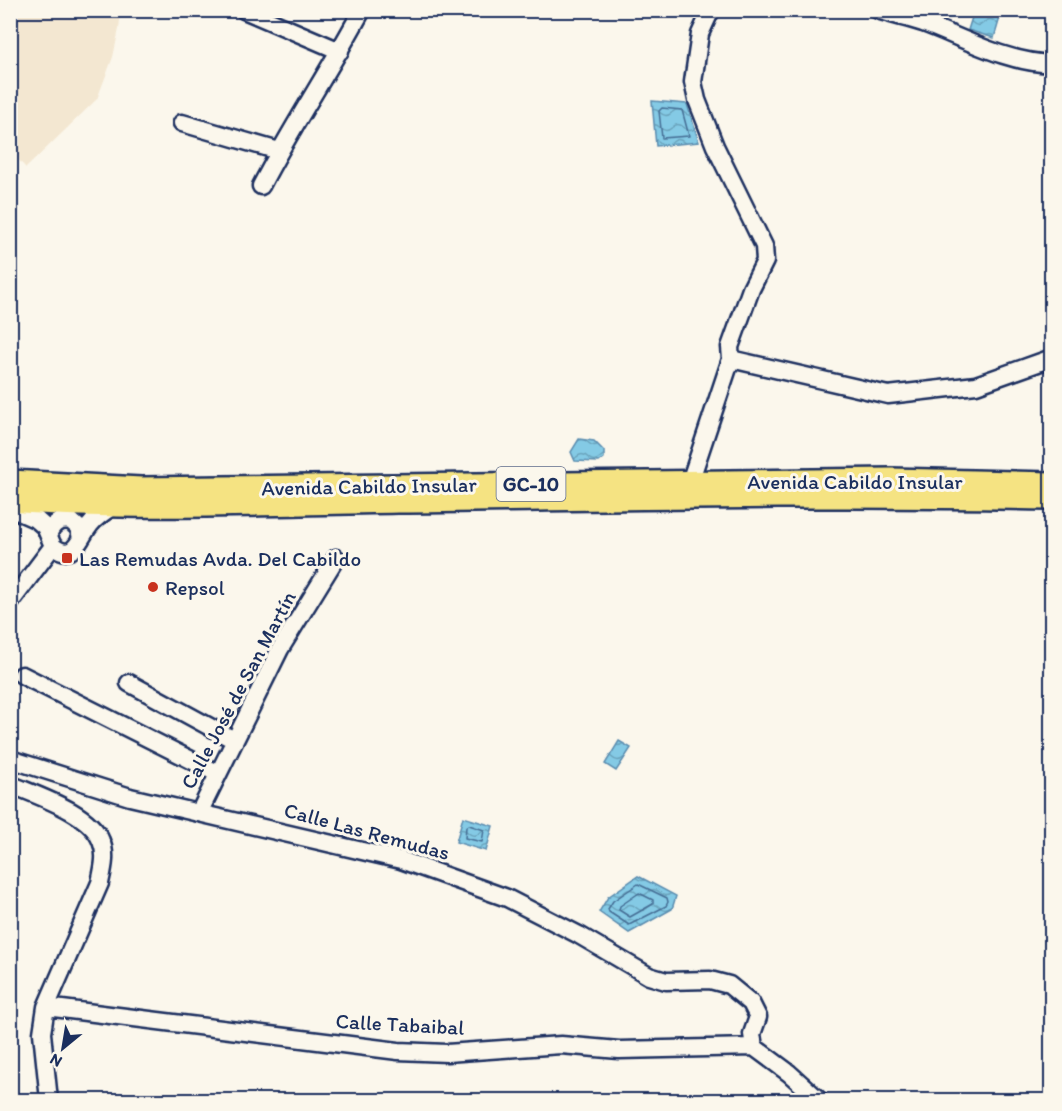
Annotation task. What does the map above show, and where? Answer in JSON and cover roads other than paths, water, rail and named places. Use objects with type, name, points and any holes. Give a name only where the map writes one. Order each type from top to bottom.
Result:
[{"type":"main road","name":"Avenida Cabildo Insular","points":[[10,481],[141,488],[891,479],[1052,483]]},
{"type":"main road","name":"Avenida Cabildo Insular","points":[[10,501],[112,507],[776,496],[902,495],[1052,499]]},
{"type":"street","points":[[244,10],[340,51]]},
{"type":"street","points":[[261,186],[279,151],[340,51],[362,10]]},
{"type":"street","points":[[690,482],[731,359],[730,347],[751,289],[765,261],[764,246],[715,146],[693,82],[700,34],[711,10]]},
{"type":"street","points":[[878,10],[921,23],[998,54],[1033,63],[1052,64]]},
{"type":"street","points":[[182,123],[279,151]]},
{"type":"street","points":[[731,359],[888,395],[976,385],[1052,358]]},
{"type":"street","points":[[10,508],[45,526],[51,540],[64,552],[77,546],[93,521],[112,507]]},
{"type":"street","points":[[10,603],[51,540],[51,528],[60,521],[71,521],[79,528],[81,539]]},
{"type":"street","name":"Calle José de San Martín","points":[[199,813],[217,772],[280,649],[336,558]]},
{"type":"street","points":[[22,675],[217,772]]},
{"type":"street","points":[[129,683],[234,740]]},
{"type":"street","name":"Calle Las Remudas","points":[[10,759],[130,797],[401,860],[507,898],[579,935],[649,976],[666,981],[710,980],[729,985],[751,1003],[758,1017],[752,1034],[754,1047]]},
{"type":"street","points":[[10,784],[76,814],[94,827],[102,842],[104,861],[100,883],[46,1007],[42,1033],[49,1101]]},
{"type":"street","name":"Calle Tabaibal","points":[[46,1007],[398,1051],[447,1053],[561,1045],[619,1050],[754,1047]]},
{"type":"street","points":[[754,1047],[789,1073],[819,1101]]},
{"type":"water","points":[[974,11],[1001,14],[994,38],[968,30]]},
{"type":"water","points":[[652,101],[687,104],[699,142],[656,146]]},
{"type":"water","points":[[579,439],[594,441],[604,451],[604,458],[599,462],[575,461],[571,452]]},
{"type":"water","points":[[619,741],[631,748],[616,771],[605,764]]},
{"type":"water","points":[[463,817],[493,826],[486,851],[456,842]]},
{"type":"water","points":[[638,876],[676,896],[672,909],[629,933],[599,912],[608,897]]},
{"type":"place","name":"Las Remudas Avda. Del Cabildo","points":[[67,558]]},
{"type":"place","name":"Repsol","points":[[153,587]]}]
